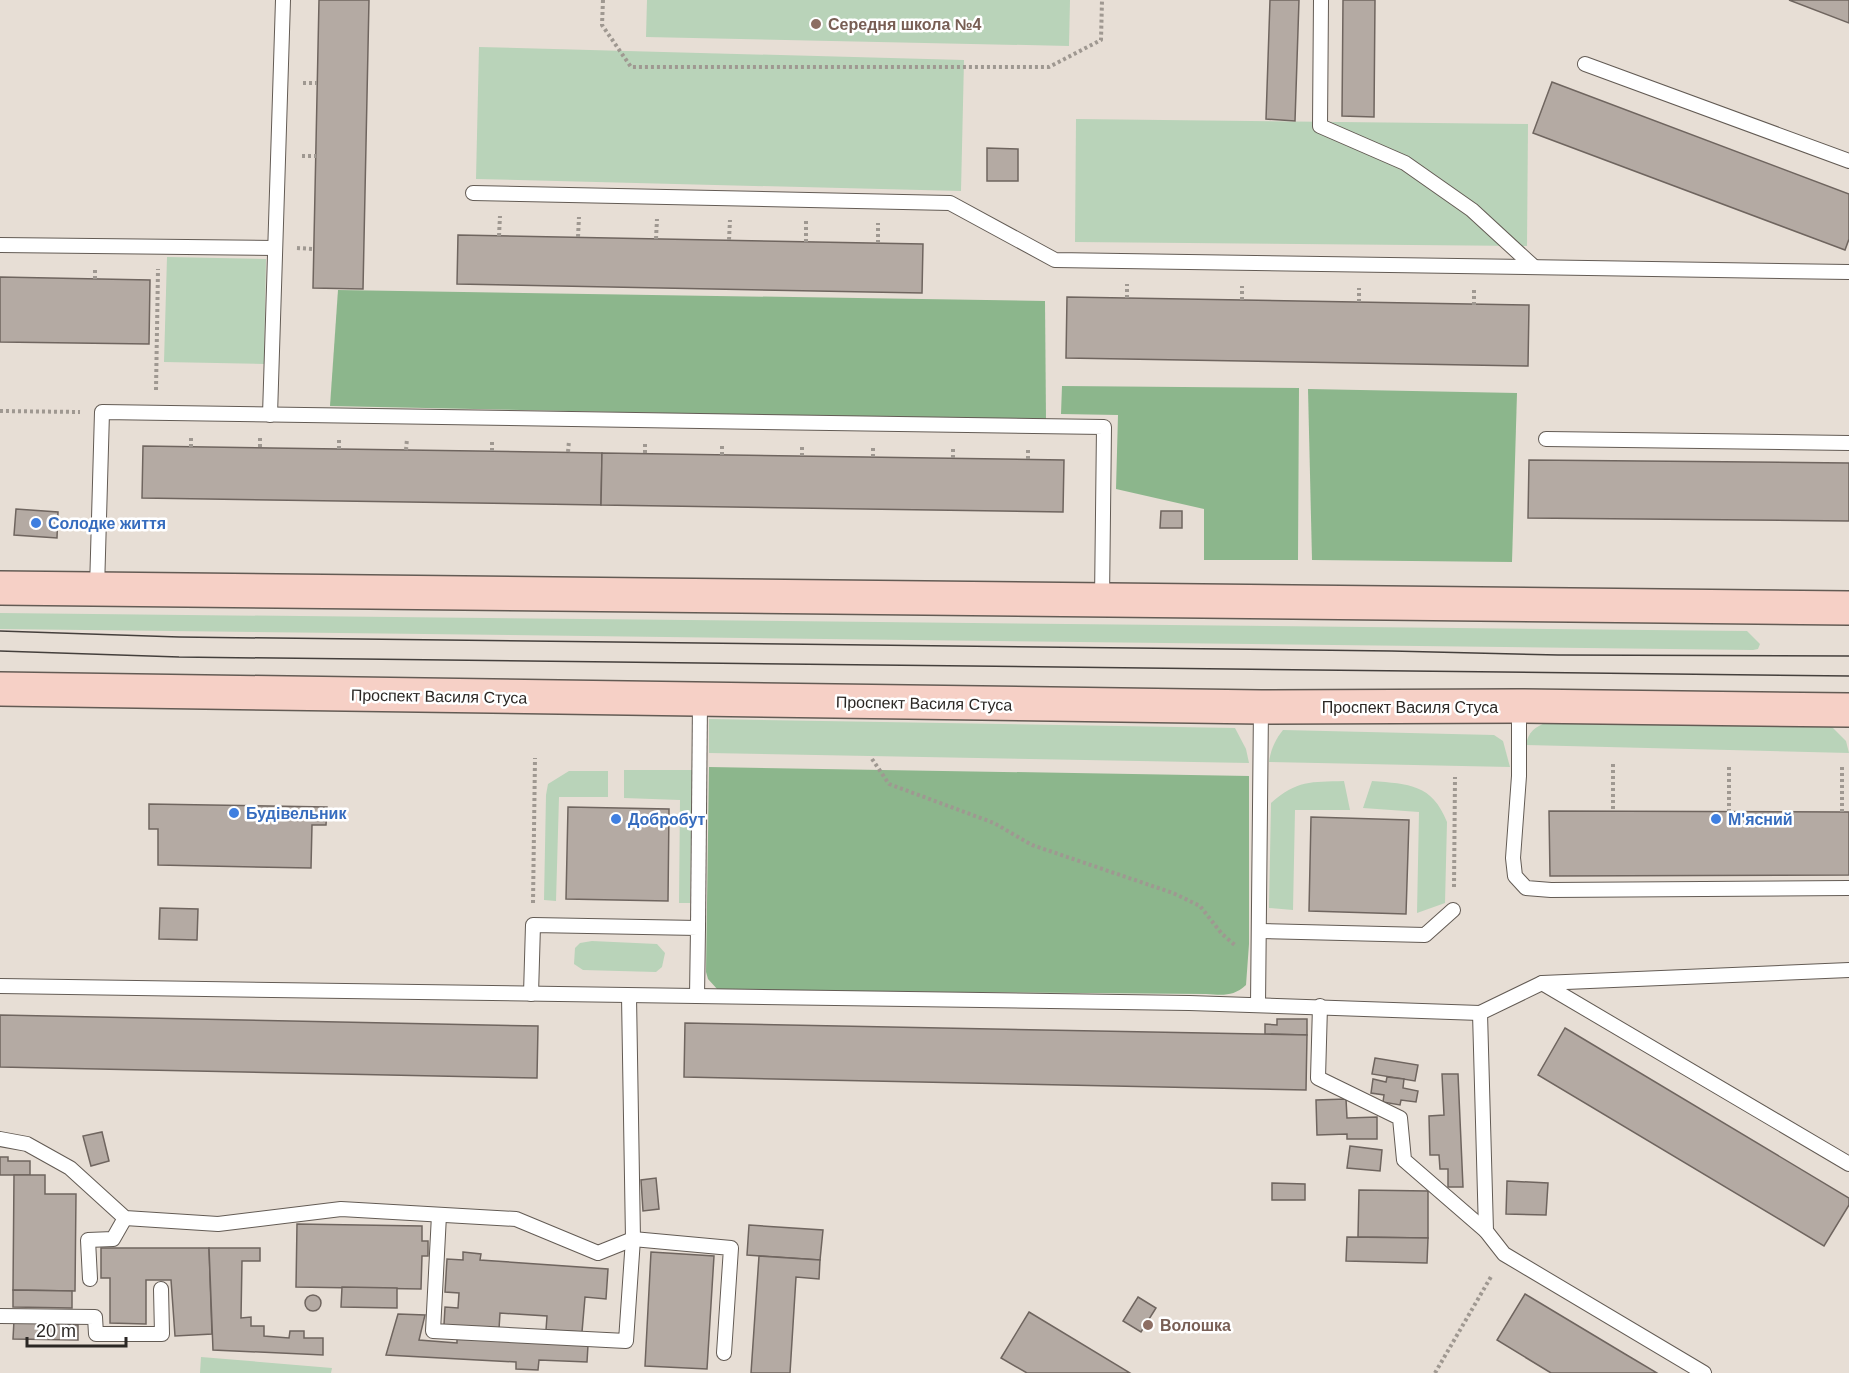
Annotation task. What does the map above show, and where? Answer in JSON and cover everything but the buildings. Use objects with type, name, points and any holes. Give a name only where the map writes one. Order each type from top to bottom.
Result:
[{"type":"street","points":[[0,588],[1849,608]]},
{"type":"street","name":"Проспект Василя Стуса","points":[[0,689],[1261,707],[1519,706],[1849,710]]},
{"type":"lane","points":[[270,415],[283,0]]},
{"type":"lane","points":[[1321,0],[1320,126],[1406,163],[1472,210],[1533,267]]},
{"type":"lane","points":[[1585,64],[1849,161]]},
{"type":"lane","points":[[473,193],[950,203],[1055,260],[1849,273]]},
{"type":"lane","points":[[0,245],[275,248]]},
{"type":"lane","points":[[97,589],[102,412],[1104,427],[1102,600]]},
{"type":"lane","points":[[1546,439],[1849,443]]},
{"type":"lane","points":[[697,996],[700,700]]},
{"type":"lane","points":[[1519,706],[1519,776],[1513,858],[1515,876],[1526,888],[1551,890],[1849,888]]},
{"type":"lane","points":[[1258,1005],[1261,707]]},
{"type":"lane","points":[[1259,931],[1425,935],[1453,910]]},
{"type":"lane","points":[[531,994],[533,925],[698,928]]},
{"type":"lane","points":[[0,986],[1320,1006],[1480,1013],[1542,983],[1849,970]]},
{"type":"lane","points":[[1542,983],[1849,1164]]},
{"type":"lane","points":[[439,1215],[434,1331],[626,1341],[633,1239],[629,996]]},
{"type":"lane","points":[[1320,1006],[1318,1078],[1400,1118],[1404,1160],[1486,1231],[1504,1254],[1704,1373]]},
{"type":"lane","points":[[1480,1013],[1486,1231]]},
{"type":"lane","points":[[0,1139],[27,1144],[70,1168],[125,1218],[218,1224],[341,1209],[516,1219],[598,1253],[633,1239],[731,1248],[724,1353]]},
{"type":"lane","points":[[90,1279],[88,1240],[113,1239],[125,1218]]},
{"type":"lane","points":[[0,1316],[95,1317],[96,1334],[162,1334],[161,1289]]},
{"type":"path","points":[[603,0],[602,25],[631,67],[1049,67],[1101,40],[1102,0]]},
{"type":"path","points":[[156,413],[158,247]]},
{"type":"path","points":[[0,411],[102,412]]},
{"type":"path","points":[[533,925],[535,758]]},
{"type":"path","points":[[872,759],[889,784],[994,823],[1032,844],[1173,893],[1200,906],[1222,934],[1242,952]]},
{"type":"path","points":[[1613,764],[1613,812]]},
{"type":"path","points":[[1729,812],[1730,765]]},
{"type":"path","points":[[1842,766],[1842,812]]},
{"type":"path","points":[[1453,910],[1455,777]]},
{"type":"path","points":[[1435,1373],[1504,1254]]},
{"type":"green space","name":"Середня школа №4","points":[[647,0],[1070,0],[1069,46],[646,37]]},
{"type":"green space","points":[[479,47],[964,60],[961,191],[476,179]]},
{"type":"green space","points":[[1076,119],[1528,124],[1527,246],[1075,242]]},
{"type":"green space","points":[[167,257],[266,259],[264,364],[164,362]]},
{"type":"green space","points":[[338,290],[1045,301],[1046,421],[330,406]]},
{"type":"green space","points":[[1062,386],[1299,388],[1298,560],[1204,560],[1204,509],[1116,489],[1118,415],[1061,414]]},
{"type":"green space","points":[[1308,389],[1517,393],[1512,562],[1312,560]]},
{"type":"green space","points":[[0,613],[1747,631],[1760,644],[1758,649],[1753,650],[0,629]]},
{"type":"green space","points":[[709,719],[1235,728],[1246,749],[1249,763],[709,753]]},
{"type":"green space","points":[[1547,722],[1832,727],[1846,741],[1849,753],[1526,745],[1533,731]]},
{"type":"green space","points":[[1283,730],[1494,735],[1503,741],[1510,767],[1269,762],[1274,745]]},
{"type":"green space","points":[[709,767],[1249,776],[1249,944],[1246,985],[1237,992],[1222,995],[718,990],[708,979],[706,972]]},
{"type":"green space","points":[[624,770],[692,770],[690,903],[679,903],[680,800],[624,798]]},
{"type":"green space","points":[[569,771],[608,771],[608,797],[559,797],[556,901],[544,900],[548,784]]},
{"type":"green space","points":[[1344,781],[1350,810],[1295,810],[1293,910],[1269,908],[1271,803],[1297,786]]},
{"type":"green space","points":[[1372,781],[1418,788],[1434,800],[1441,809],[1447,822],[1445,903],[1417,913],[1419,812],[1363,808]]},
{"type":"green space","points":[[592,941],[657,944],[665,953],[662,967],[656,972],[583,970],[574,964],[575,948],[580,943]]},
{"type":"green space","points":[[201,1357],[332,1368],[331,1373],[200,1373]]},
{"type":"tram line","points":[[0,631],[179,637],[1392,651],[1558,655],[1849,656]]},
{"type":"tram line","points":[[0,651],[179,657],[1849,676]]},
{"type":"place","name":"Середня школа №4","points":[[816,24]]},
{"type":"place","name":"Солодке життя","points":[[36,523]]},
{"type":"place","name":"Будівельник","points":[[234,813]]},
{"type":"place","name":"Добробут","points":[[616,819]]},
{"type":"place","name":"М'ясний","points":[[1716,819]]},
{"type":"place","name":"Волошка","points":[[1148,1325]]}]
